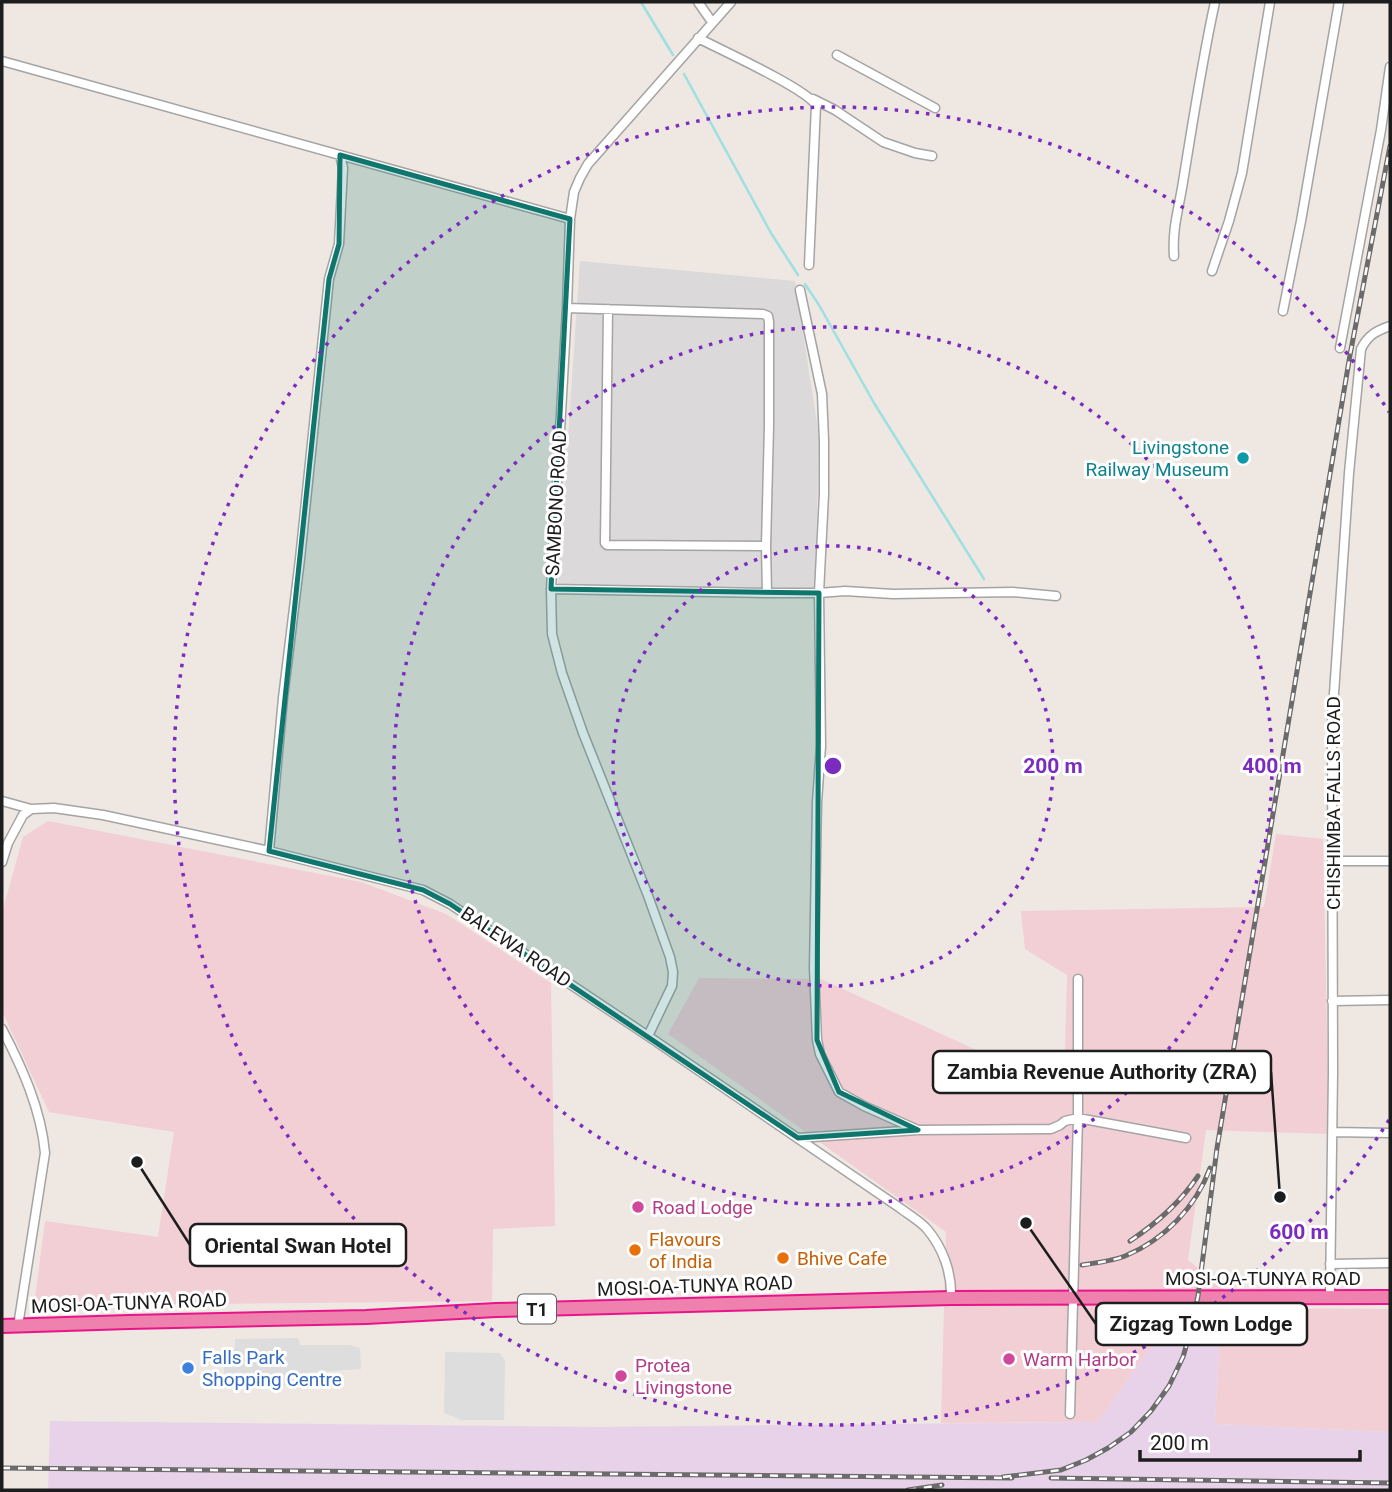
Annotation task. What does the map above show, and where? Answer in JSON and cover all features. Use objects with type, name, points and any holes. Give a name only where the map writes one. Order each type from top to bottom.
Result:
[{"type":"highway","name":"MOSI-OA-TUNYA ROAD","points":[[2,1326],[951,1298],[1390,1297]]},
{"type":"street","points":[[698,2],[712,22]]},
{"type":"street","name":"SAMBONO ROAD","points":[[648,1036],[672,986],[670,957],[583,733],[562,673],[552,634],[551,589],[570,219],[574,192],[589,164],[731,2]]},
{"type":"street","points":[[1174,256],[1174,229],[1215,2]]},
{"type":"street","points":[[1212,271],[1230,221],[1241,173],[1270,2]]},
{"type":"street","points":[[1283,311],[1339,2]]},
{"type":"street","points":[[698,38],[835,110],[883,142],[932,156]]},
{"type":"street","points":[[837,55],[935,108]]},
{"type":"street","points":[[2,61],[570,219]]},
{"type":"street","points":[[1340,348],[1381,130],[1390,67]]},
{"type":"street","points":[[808,265],[816,113],[812,98]]},
{"type":"street","points":[[269,851],[329,279],[339,244],[343,168],[340,155]]},
{"type":"street","points":[[800,290],[823,410],[824,494],[819,593],[821,746],[817,802],[814,968],[817,1040],[820,1054],[839,1092],[918,1130]]},
{"type":"street","points":[[567,309],[763,314],[768,317],[767,593]]},
{"type":"street","points":[[608,309],[605,543],[766,546]]},
{"type":"street","name":"CHISHIMBA FALLS ROAD","points":[[1330,1297],[1333,1132],[1332,723],[1336,646],[1361,349],[1366,339],[1375,331],[1390,326]]},
{"type":"street","points":[[551,589],[767,593],[845,591],[892,594],[1013,592],[1056,596]]},
{"type":"street","name":"BALEWA ROAD","points":[[2,801],[31,809],[54,808],[103,815],[269,851],[423,890],[450,904],[798,1138],[926,1228],[948,1266],[952,1285],[951,1298]]},
{"type":"street","points":[[2,862],[8,843],[23,815],[31,809]]},
{"type":"street","points":[[1332,860],[1390,861]]},
{"type":"street","points":[[1070,1414],[1078,1118],[1078,979]]},
{"type":"street","points":[[1332,1001],[1390,1000]]},
{"type":"street","points":[[2,1029],[36,1106],[43,1131],[42,1180],[18,1326]]},
{"type":"street","points":[[798,1138],[918,1130],[1051,1129],[1065,1121],[1078,1118],[1186,1138]]},
{"type":"street","points":[[1333,1132],[1390,1133]]},
{"type":"street","points":[[1330,1264],[1390,1263]]},
{"type":"highlighted area","points":[[340,155],[570,219],[551,589],[819,593],[817,1040],[839,1092],[918,1130],[798,1138],[450,904],[423,890],[269,851],[329,279],[339,244]]},
{"type":"shaded area","points":[[580,261],[795,281],[819,436],[815,589],[558,585]]},
{"type":"shaded area","points":[[48,821],[361,882],[446,914],[551,983],[555,1226],[493,1229],[492,1301],[34,1306],[45,1221],[158,1237],[174,1132],[49,1112],[2,1011],[2,913],[23,837]]},
{"type":"shaded area","points":[[1276,834],[1323,839],[1329,1134],[1206,1130],[1188,1260],[1247,1308],[1390,1309],[1390,1432],[1215,1424],[1221,1315],[1174,1315],[1097,1422],[941,1423],[946,1232],[668,1034],[699,978],[821,979],[1064,1090],[1067,975],[1025,949],[1021,911],[1264,907]]},
{"type":"shaded area","points":[[1174,1315],[1221,1315],[1215,1424],[1390,1432],[1390,1490],[48,1490],[50,1421],[599,1427],[1097,1422]]},
{"type":"shaded area","points":[[298,1338],[300,1345],[350,1345],[360,1348],[361,1369],[307,1373],[307,1386],[242,1385],[232,1377],[224,1378],[224,1353],[230,1354],[235,1348],[235,1339]]},
{"type":"shaded area","points":[[445,1352],[499,1353],[505,1360],[504,1420],[461,1420],[444,1413]]},
{"type":"waterway","points":[[641,2],[673,55]]},
{"type":"waterway","points":[[684,74],[771,233],[798,275]]},
{"type":"waterway","points":[[805,284],[874,403],[984,579]]},
{"type":"railway","points":[[1003,1477],[1061,1470],[1108,1448],[1131,1432],[1151,1411],[1169,1386],[1183,1357],[1198,1296],[1217,1148],[1350,355],[1390,146]]},
{"type":"railway","points":[[1082,1265],[1120,1258],[1153,1241],[1187,1209],[1210,1168]]},
{"type":"railway","points":[[1130,1241],[1167,1212],[1198,1176]]},
{"type":"railway","points":[[2,1468],[1012,1478]]},
{"type":"railway","points":[[1051,1478],[1390,1483]]},
{"type":"railway","points":[[908,1490],[942,1485]]},
{"type":"place","name":"Livingstone Railway Museum","points":[[1243,458]]},
{"type":"place","name":"Oriental Swan Hotel","points":[[137,1162]]},
{"type":"place","name":"Zambia Revenue Authority (ZRA)","points":[[1280,1197]]},
{"type":"place","name":"Road Lodge","points":[[638,1207]]},
{"type":"place","name":"Zigzag Town Lodge","points":[[1026,1223]]},
{"type":"place","name":"Flavours of India","points":[[635,1250]]},
{"type":"place","name":"Bhive Cafe","points":[[783,1258]]},
{"type":"place","name":"Warm Harbor","points":[[1009,1359]]},
{"type":"place","name":"Falls Park Shopping Centre","points":[[188,1368]]},
{"type":"place","name":"Protea Livingstone","points":[[621,1376]]}]
